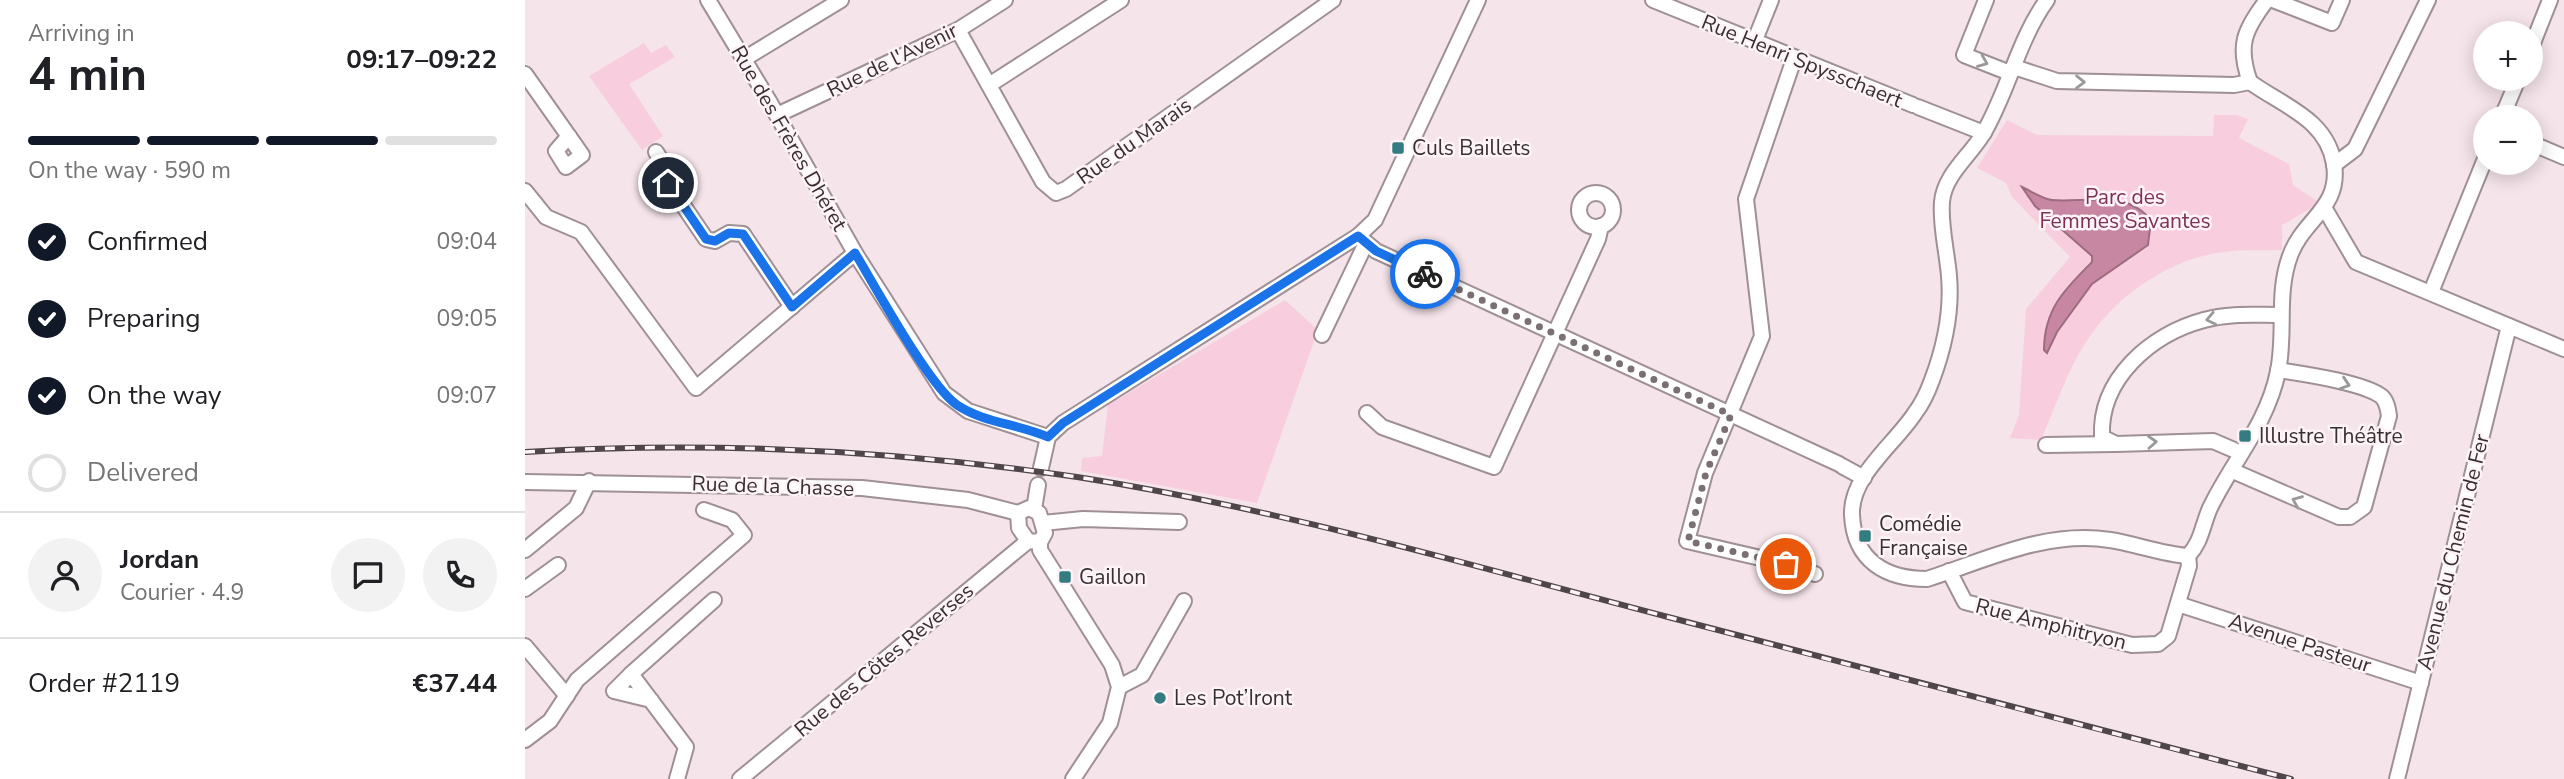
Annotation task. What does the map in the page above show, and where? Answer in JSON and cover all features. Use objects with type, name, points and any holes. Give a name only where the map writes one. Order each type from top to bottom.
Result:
[{"type":"street","name":"Rue des Frères Dhéret","points":[[708,0],[904,334],[955,403],[983,417],[1048,437]]},
{"type":"street","points":[[744,59],[841,0]]},
{"type":"street","name":"Rue de l'Avenir","points":[[777,116],[958,30],[1005,0]]},
{"type":"street","points":[[989,85],[1121,0]]},
{"type":"street","name":"Rue du Marais","points":[[958,30],[1043,182],[1055,193],[1066,189],[1333,0]]},
{"type":"street","points":[[1322,334],[1362,239],[1375,220],[1478,0]]},
{"type":"street","name":"Rue Henri Spysschaert","points":[[1653,0],[1794,59],[1984,133]]},
{"type":"street","points":[[1757,35],[1771,0]]},
{"type":"street","points":[[1986,0],[1964,55],[2057,81],[2234,85],[2250,82]]},
{"type":"street","points":[[2047,0],[1984,133],[1952,174],[1942,198],[1949,278],[1942,350],[1932,381],[1916,412],[1864,478],[1852,513],[1855,537],[1866,555],[1892,576],[1927,579],[2032,542],[2108,539],[2189,556]]},
{"type":"street","points":[[2267,0],[2251,21],[2243,42],[2243,62],[2250,82],[2320,128],[2329,144],[2335,165],[2335,187],[2325,209],[2356,262],[2564,349]]},
{"type":"street","points":[[2273,0],[2332,23],[2342,0]]},
{"type":"street","points":[[2335,165],[2355,149],[2428,0]]},
{"type":"street","points":[[2542,21],[2550,0]]},
{"type":"street","points":[[1794,59],[1747,199],[1762,336],[1706,473],[1688,541],[1786,564],[1815,574]]},
{"type":"street","points":[[525,74],[569,136]]},
{"type":"street","points":[[2543,149],[2564,157]]},
{"type":"street","points":[[656,152],[668,172],[668,183],[706,239],[715,241],[729,233],[743,234],[792,307]]},
{"type":"street","points":[[2431,292],[2479,175]]},
{"type":"street","points":[[525,191],[547,216],[581,232],[696,388],[855,253]]},
{"type":"street","name":"Rue Amphitryon","points":[[1949,571],[1965,602],[2132,645],[2158,645],[2168,636],[2189,566],[2189,556],[2198,545],[2210,509],[2267,409],[2278,370],[2279,315],[2290,256],[2298,238],[2325,209]]},
{"type":"street","points":[[1367,413],[1382,427],[1494,467],[1598,239],[1601,226]]},
{"type":"street","points":[[1362,239],[1376,251],[1864,478]]},
{"type":"street","points":[[1041,468],[1048,437],[1063,423],[1362,239]]},
{"type":"street","points":[[2116,443],[2102,437],[2101,420],[2116,382],[2130,363],[2162,339],[2206,319],[2279,315]]},
{"type":"street","name":"Avenue du Chemin de Fer","points":[[2397,779],[2509,326]]},
{"type":"street","points":[[2233,471],[2339,517],[2350,517],[2364,507],[2389,416],[2387,405],[2381,396],[2324,377],[2278,370]]},
{"type":"street","points":[[2046,445],[2213,441],[2241,453]]},
{"type":"street","points":[[525,550],[576,508],[589,481]]},
{"type":"street","name":"Rue de la Chasse","points":[[525,482],[589,481],[862,488],[968,500],[1018,513]]},
{"type":"street","points":[[1034,542],[1045,533],[1044,523],[1034,509],[1038,485]]},
{"type":"street","points":[[1034,509],[1023,509],[1018,513],[1019,528],[1040,550],[1112,665],[1119,687],[1110,723],[1073,779]]},
{"type":"street","points":[[525,740],[550,721],[577,680],[744,536],[732,520],[704,510]]},
{"type":"street","points":[[1044,523],[1083,519],[1179,522]]},
{"type":"street","name":"Rue des Côtes Reverses","points":[[740,779],[1034,542]]},
{"type":"street","points":[[525,589],[558,565]]},
{"type":"street","points":[[651,700],[614,691],[714,600]]},
{"type":"street","points":[[1119,687],[1142,675],[1184,601]]},
{"type":"street","name":"Avenue Pasteur","points":[[2178,604],[2421,683]]},
{"type":"street","points":[[525,646],[567,696]]},
{"type":"street","points":[[631,674],[686,747],[677,779]]},
{"type":"green space","points":[[644,43],[651,53],[666,45],[675,57],[629,84],[663,136],[642,150],[589,76]]},
{"type":"green space","name":"Parc des Femmes Savantes","points":[[2214,115],[2237,115],[2248,119],[2239,138],[2289,164],[2293,185],[2320,203],[2282,225],[2282,250],[2233,251],[2198,257],[2143,284],[2111,311],[2086,342],[2067,377],[2041,440],[2010,438],[2019,415],[2026,309],[2070,257],[2012,197],[2006,183],[1977,168],[2007,120],[2037,135],[2213,136]]},
{"type":"green space","points":[[1285,300],[1318,330],[1257,503],[1081,471],[1082,458],[1102,456],[1108,405]]},
{"type":"shaded area","points":[[2022,187],[2052,200],[2118,201],[2142,211],[2151,221],[2148,245],[2092,284],[2057,332],[2047,353],[2044,350],[2045,336],[2052,311],[2073,281],[2092,262],[2092,256],[2035,206]]},
{"type":"railway","points":[[525,452],[663,447],[870,454],[1008,468],[1152,490],[1300,521],[2291,779]]},
{"type":"way so far","points":[[1425,274],[1731,415],[1706,473],[1688,541],[1786,564]]},
{"type":"place","name":"Culs Baillets","points":[[1398,148]]},
{"type":"place","name":"Illustre Théâtre","points":[[2245,436]]},
{"type":"place","name":"Comédie Française","points":[[1865,536]]},
{"type":"place","name":"Gaillon","points":[[1065,577]]},
{"type":"place","name":"Les Pot’Iront","points":[[1160,698]]},
{"type":"route","points":[[668,183],[706,239],[715,241],[729,233],[743,234],[792,307],[855,253],[904,334],[944,393],[968,411],[1048,437],[1063,423],[1358,236],[1376,251],[1425,274]]}]
